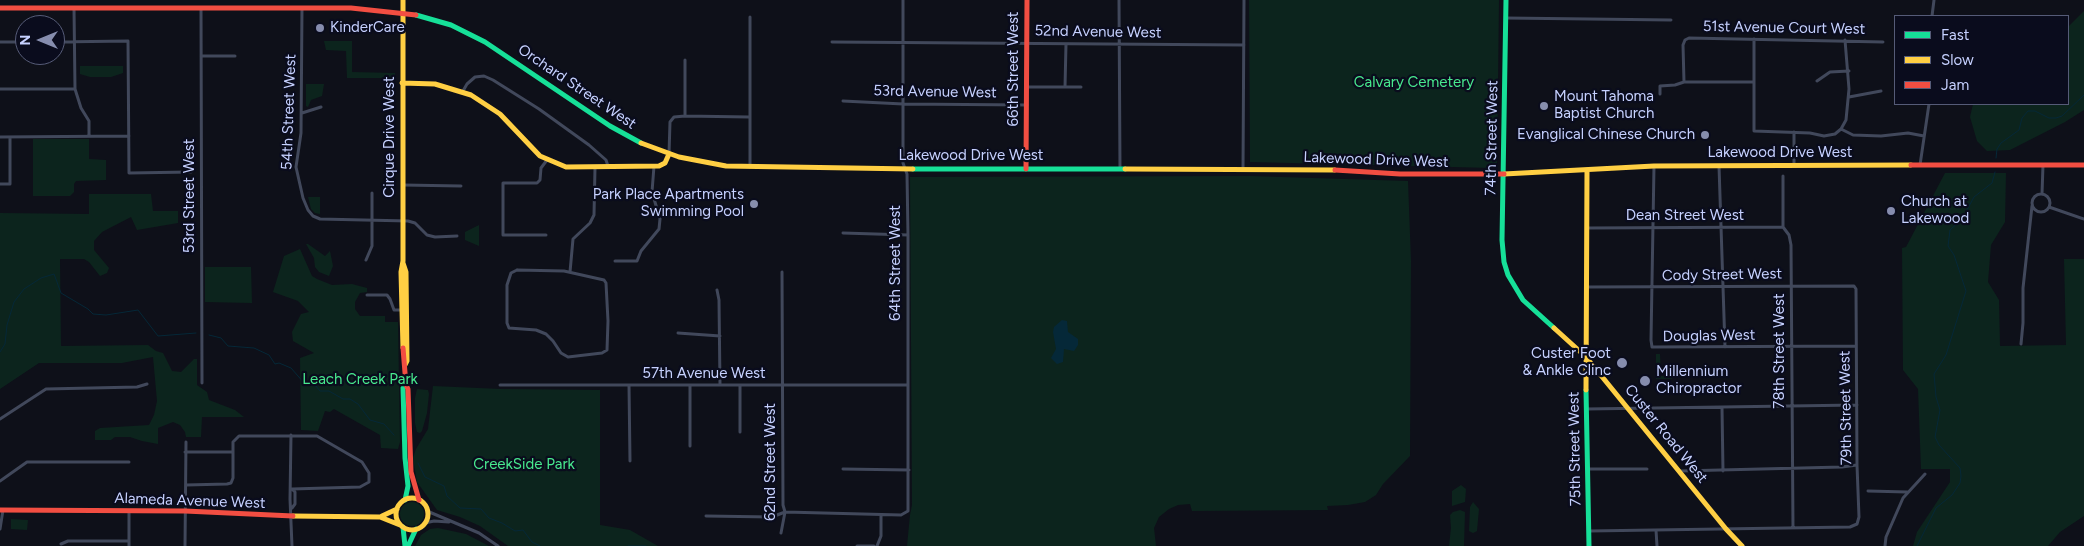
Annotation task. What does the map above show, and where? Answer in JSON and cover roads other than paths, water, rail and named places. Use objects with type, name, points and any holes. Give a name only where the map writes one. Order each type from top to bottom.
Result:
[{"type":"main road","name":"Cirque Drive West","points":[[403,0],[403,261],[401,272],[404,310],[403,361],[408,389],[411,472],[420,500]]},
{"type":"main road","name":"66th Street West","points":[[1026,169],[1027,0]]},
{"type":"main road","name":"74th Street West","points":[[1506,0],[1503,250],[1508,275]]},
{"type":"main road","name":"Orchard Street West","points":[[0,8],[351,8],[403,13],[447,23],[485,42],[615,129],[645,145],[669,154]]},
{"type":"main road","points":[[402,83],[428,83],[462,92],[495,110],[537,153],[547,160],[566,167],[654,166],[663,164],[669,154]]},
{"type":"main road","name":"Lakewood Drive West","points":[[669,154],[714,165],[750,168],[1243,169],[1407,174],[1504,174],[1654,166],[2084,165]]},
{"type":"main road","name":"75th Street West","points":[[1587,171],[1586,409],[1589,546]]},
{"type":"main road","name":"Custer Road West","points":[[1508,275],[1523,300],[1586,357],[1726,529],[1742,546]]},
{"type":"main road","name":"Cirque Drive West","points":[[405,500],[408,486],[405,458],[403,388],[406,385]]},
{"type":"main road","points":[[413,498],[420,500],[427,511],[425,523],[416,529],[406,546],[397,517],[397,510],[405,500],[413,498]]},
{"type":"main road","name":"Alameda Avenue West","points":[[2,510],[184,511],[292,516],[380,517],[401,525]]},
{"type":"main road","name":"Alameda Avenue West","points":[[380,517],[397,510]]},
{"type":"main road","points":[[401,525],[409,529],[416,529]]},
{"type":"street","name":"64th Street West","points":[[881,515],[901,514],[907,512],[909,508],[908,235],[903,104],[903,0]]},
{"type":"street","points":[[1119,0],[1120,169]]},
{"type":"street","points":[[1243,169],[1244,0]]},
{"type":"street","points":[[1932,15],[1934,0]]},
{"type":"street","points":[[74,8],[76,89],[81,108],[89,121],[89,136]]},
{"type":"street","name":"53rd Street West","points":[[201,8],[202,383]]},
{"type":"street","name":"54th Street West","points":[[302,8],[302,113],[301,139],[296,169],[302,198],[311,214],[320,220],[372,220]]},
{"type":"street","points":[[750,16],[750,168]]},
{"type":"street","points":[[1506,18],[1672,20]]},
{"type":"street","name":"51st Avenue Court West","points":[[1684,82],[1683,48],[1686,39],[1883,42]]},
{"type":"street","points":[[1754,39],[1753,128],[1755,132],[1794,132],[1828,136],[1841,128],[1846,120],[1849,97],[1849,71],[1845,40]]},
{"type":"street","points":[[65,42],[128,41],[129,173],[191,172]]},
{"type":"street","points":[[0,42],[15,42]]},
{"type":"street","name":"52nd Avenue West","points":[[832,42],[1244,45]]},
{"type":"street","points":[[1065,87],[1066,44]]},
{"type":"street","points":[[201,56],[235,56]]},
{"type":"street","points":[[685,60],[685,116]]},
{"type":"street","points":[[1817,80],[1830,72],[1849,71]]},
{"type":"street","points":[[462,92],[475,77],[484,76],[493,80],[539,109],[589,145],[606,160],[608,166]]},
{"type":"street","points":[[1660,94],[1660,86],[1684,82],[1753,82]]},
{"type":"street","points":[[1027,87],[1081,87]]},
{"type":"street","points":[[0,89],[76,89]]},
{"type":"street","points":[[1849,97],[1881,92]]},
{"type":"street","name":"53rd Avenue West","points":[[843,101],[903,104],[1027,105]]},
{"type":"street","points":[[1920,165],[1929,105]]},
{"type":"street","points":[[302,113],[321,107]]},
{"type":"street","points":[[669,154],[670,122],[674,117],[749,117]]},
{"type":"street","points":[[1841,128],[1853,135],[1881,136],[1908,133],[1924,136]]},
{"type":"street","points":[[1794,132],[1794,165]]},
{"type":"street","points":[[0,137],[129,136]]},
{"type":"street","points":[[0,184],[10,184],[10,137]]},
{"type":"street","points":[[546,235],[504,235],[503,183],[538,183],[541,168],[547,160]]},
{"type":"street","points":[[2042,194],[2043,164]]},
{"type":"street","points":[[615,261],[637,261],[641,250],[659,229],[660,219],[652,192],[654,166]]},
{"type":"street","points":[[1652,287],[1654,166]]},
{"type":"street","points":[[1719,166],[1725,347]]},
{"type":"street","points":[[570,272],[573,239],[590,223],[594,215],[595,168]]},
{"type":"street","name":"78th Street West","points":[[1783,176],[1784,227],[1789,235],[1791,245],[1793,528]]},
{"type":"street","points":[[402,185],[461,186]]},
{"type":"street","points":[[366,260],[372,250],[372,193]]},
{"type":"street","points":[[2021,344],[2032,206],[2034,198],[2042,194]]},
{"type":"street","points":[[2042,194],[2049,199],[2049,207]]},
{"type":"street","points":[[2032,206],[2036,211],[2042,212],[2049,207]]},
{"type":"street","points":[[2049,207],[2084,219]]},
{"type":"street","points":[[372,220],[402,220],[415,223],[427,235],[435,237],[457,236]]},
{"type":"street","name":"Dean Street West","points":[[1587,228],[1784,227]]},
{"type":"street","points":[[843,233],[908,235]]},
{"type":"street","points":[[522,270],[570,272],[604,280],[606,283],[608,346],[607,350],[602,353],[568,358],[560,353],[546,334],[536,330],[509,328],[507,323],[507,285],[511,273],[522,270]]},
{"type":"street","name":"62nd Street West","points":[[781,533],[784,512],[782,272]]},
{"type":"street","name":"Cody Street West","points":[[1587,287],[1852,285],[1856,289]]},
{"type":"street","name":"Douglas West","points":[[1652,287],[1652,347],[1856,346]]},
{"type":"street","name":"79th Street West","points":[[1793,528],[1850,527],[1856,525],[1859,517],[1856,289]]},
{"type":"street","points":[[717,290],[720,300],[720,385]]},
{"type":"street","points":[[367,295],[387,295],[394,310],[404,310]]},
{"type":"street","points":[[678,333],[720,336]]},
{"type":"street","points":[[0,420],[43,390],[49,388],[137,387],[147,384]]},
{"type":"street","name":"57th Avenue West","points":[[500,385],[908,385]]},
{"type":"street","points":[[629,385],[630,461]]},
{"type":"street","points":[[690,385],[690,446]]},
{"type":"street","points":[[740,385],[740,432]]},
{"type":"street","points":[[1586,409],[1857,406]]},
{"type":"street","points":[[1722,408],[1724,471]]},
{"type":"street","points":[[291,435],[292,489],[295,492],[295,504],[292,509],[292,546]]},
{"type":"street","points":[[186,485],[227,484],[232,481],[234,440],[238,436],[317,436],[362,462],[368,469],[369,482],[360,487],[292,489]]},
{"type":"street","points":[[185,546],[186,442]]},
{"type":"street","points":[[186,452],[233,452]]},
{"type":"street","points":[[0,480],[29,462],[129,462]]},
{"type":"street","points":[[1680,471],[1857,465]]},
{"type":"street","points":[[1588,469],[1647,468]]},
{"type":"street","points":[[843,469],[909,470]]},
{"type":"street","points":[[1885,546],[1886,537],[1899,505],[1907,492],[1925,474]]},
{"type":"street","points":[[1868,491],[1907,492]]},
{"type":"street","points":[[0,529],[2,510]]},
{"type":"street","points":[[129,511],[129,546]]},
{"type":"street","points":[[427,511],[479,533],[498,546]]},
{"type":"street","points":[[706,516],[772,517],[784,512],[881,515],[881,536],[876,546],[857,546]]},
{"type":"street","points":[[425,523],[434,521],[452,522]]},
{"type":"street","points":[[1589,531],[1793,528]]},
{"type":"street","points":[[1656,530],[1657,546]]},
{"type":"street","points":[[61,544],[68,541],[129,541]]},
{"type":"water","points":[[1062,320],[1067,321],[1068,332],[1078,339],[1078,345],[1074,351],[1064,349],[1063,362],[1057,364],[1051,358],[1056,349],[1053,332],[1054,327]]},
{"type":"waterway","points":[[1996,158],[1997,149],[2001,143],[2019,130],[2022,118],[2028,111],[2035,111],[2049,118],[2056,118],[2062,116],[2084,95]]},
{"type":"waterway","points":[[1917,546],[1936,508],[1952,495],[1960,483],[1961,476],[1960,468],[1939,445],[1935,437],[1940,410],[1936,397],[1934,374],[1946,355],[1966,291],[1954,255],[1948,246],[1950,230],[1962,219],[1974,197],[1992,183],[1995,172]]},
{"type":"waterway","points":[[0,352],[5,344],[7,325],[14,302],[24,289],[41,278],[54,274],[61,293],[93,314],[106,315],[138,310],[158,336],[196,333]]},
{"type":"waterway","points":[[209,335],[221,338],[228,346],[254,348],[269,355],[275,364],[279,363],[291,368],[305,384],[316,386],[320,391],[329,391],[343,399],[350,399],[358,404],[370,420],[384,424],[394,435]]},
{"type":"waterway","points":[[418,463],[425,477],[444,486],[447,496],[460,508],[481,509],[489,518],[515,531],[523,530],[532,542],[540,546]]},
{"type":"waterway","points":[[628,546],[646,546]]},
{"type":"place","name":"KinderCare","points":[[320,28]]},
{"type":"place","name":"Mount Tahoma Baptist Church","points":[[1544,106]]},
{"type":"place","name":"Evanglical Chinese Church","points":[[1705,135]]},
{"type":"place","name":"Park Place Apartments Swimming Pool","points":[[754,204]]},
{"type":"place","name":"Church at Lakewood","points":[[1891,211]]},
{"type":"place","name":"Custer Foot & Ankle Clinc","points":[[1622,363]]},
{"type":"place","name":"Millennium Chiropractor","points":[[1645,381]]},
{"type":"park label","name":"Calvary Cemetery","points":[[1414,83]]},
{"type":"park label","name":"Leach Creek Park","points":[[360,380]]},
{"type":"park label","name":"CreekSide Park","points":[[524,465]]}]
